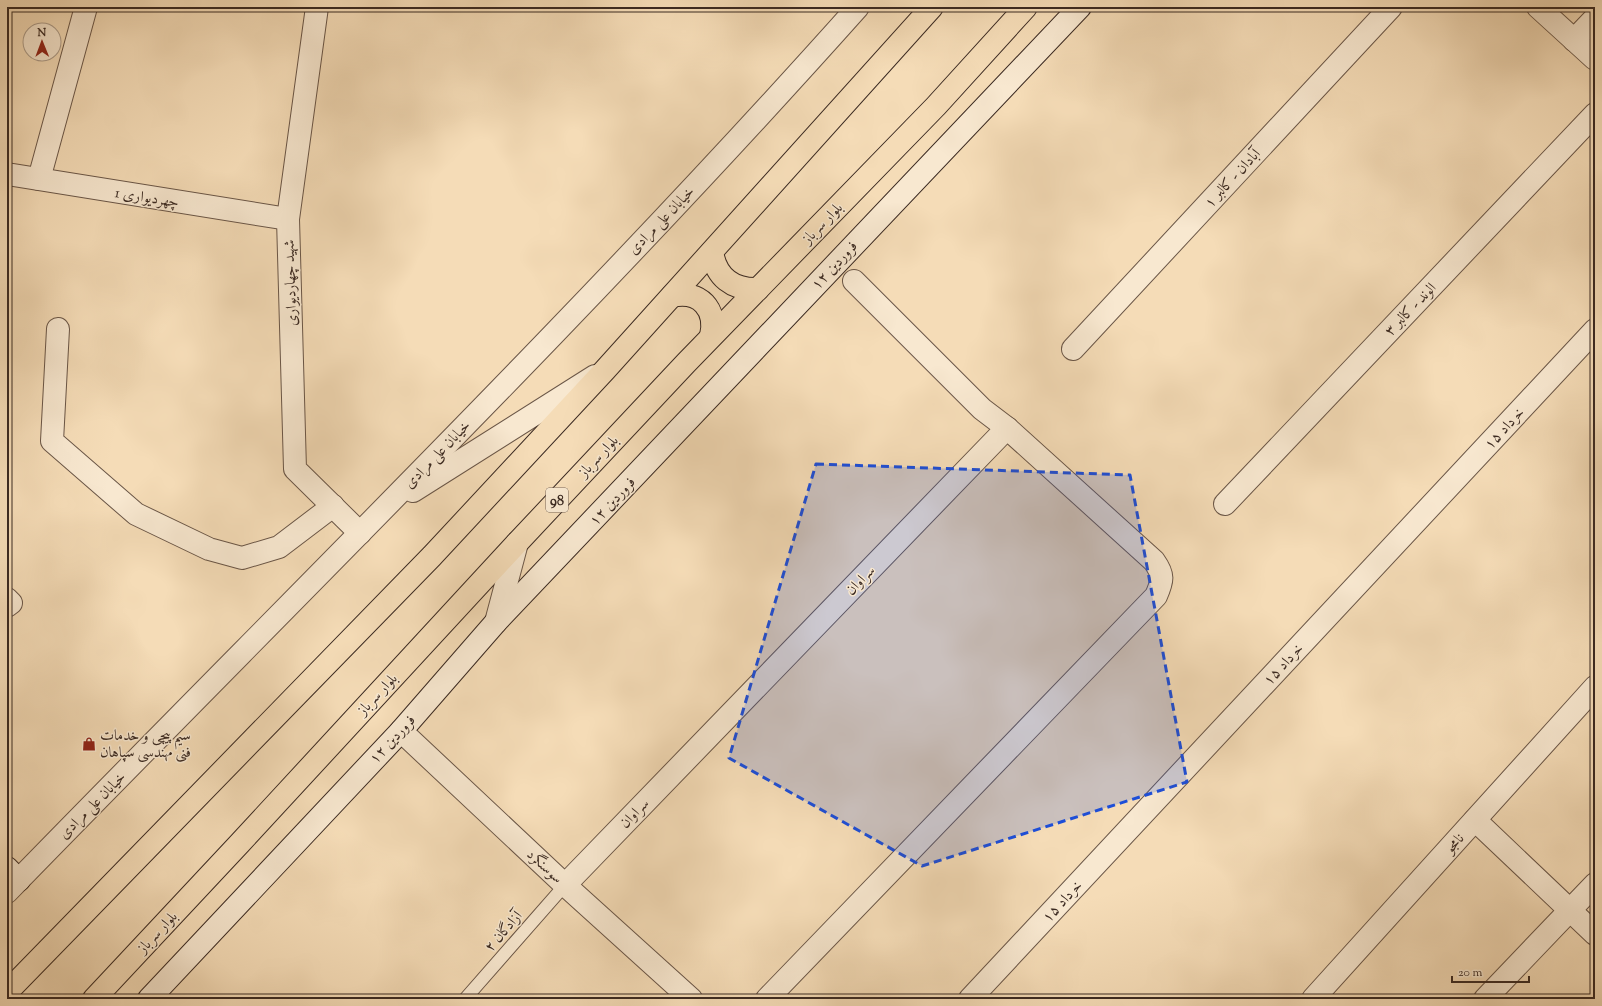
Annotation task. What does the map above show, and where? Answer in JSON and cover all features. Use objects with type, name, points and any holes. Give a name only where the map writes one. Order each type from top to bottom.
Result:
[{"type":"highway","points":[[7,992],[432,556],[605,370],[932,7]]},
{"type":"highway","name":"بلوار سرباز","points":[[94,999],[517,543],[712,336],[936,106],[1026,7]]},
{"type":"highway","points":[[712,252],[713,263],[726,281],[746,289],[758,289]]},
{"type":"highway","points":[[672,296],[682,294],[692,295],[704,304],[712,316],[714,326],[712,336]]},
{"type":"street","points":[[39,179],[86,7]]},
{"type":"street","name":"شهید چهاردیواری","points":[[317,7],[288,219],[295,469],[360,533]]},
{"type":"street","name":"۱۲ فروردین","points":[[149,999],[401,731],[496,622],[1080,7]]},
{"type":"street","name":"آبادان - کالبر ۱","points":[[1072,348],[1391,7]]},
{"type":"street","points":[[1538,7],[1595,59]]},
{"type":"street","name":"خیابان علی مرادی","points":[[11,880],[385,508],[725,154],[848,10]]},
{"type":"street","points":[[1574,40],[1595,18]]},
{"type":"street","name":"الوند - کالبر ۳","points":[[1225,504],[1595,114]]},
{"type":"street","name":"چهردیواری 1","points":[[7,174],[288,219]]},
{"type":"street","points":[[767,999],[1156,596],[1161,583],[1162,572],[1154,561],[1007,428],[982,409],[854,281]]},
{"type":"street","points":[[58,329],[52,441],[136,514],[209,549],[242,558],[279,547],[333,506]]},
{"type":"street","name":"۱۵ خرداد","points":[[970,999],[1595,330]]},
{"type":"street","points":[[385,508],[605,370]]},
{"type":"street","name":"سراوان","points":[[565,885],[1007,428]]},
{"type":"street","points":[[496,622],[517,543]]},
{"type":"street","points":[[7,599],[11,603],[7,606]]},
{"type":"street","name":"نامجو","points":[[1313,999],[1595,687]]},
{"type":"street","name":"سوسنگرد","points":[[401,731],[565,885],[691,999]]},
{"type":"street","points":[[1475,820],[1595,934]]},
{"type":"street","points":[[1485,999],[1595,884]]},
{"type":"lane","name":"آزادگان ۲","points":[[466,999],[565,885]]},
{"type":"highlighted area","points":[[816,464],[1130,475],[1187,782],[922,866],[729,758]]},
{"type":"place","name":"سیم پیچی و خدمات فنی مهندسی سپاهان","points":[[89,744]]}]
